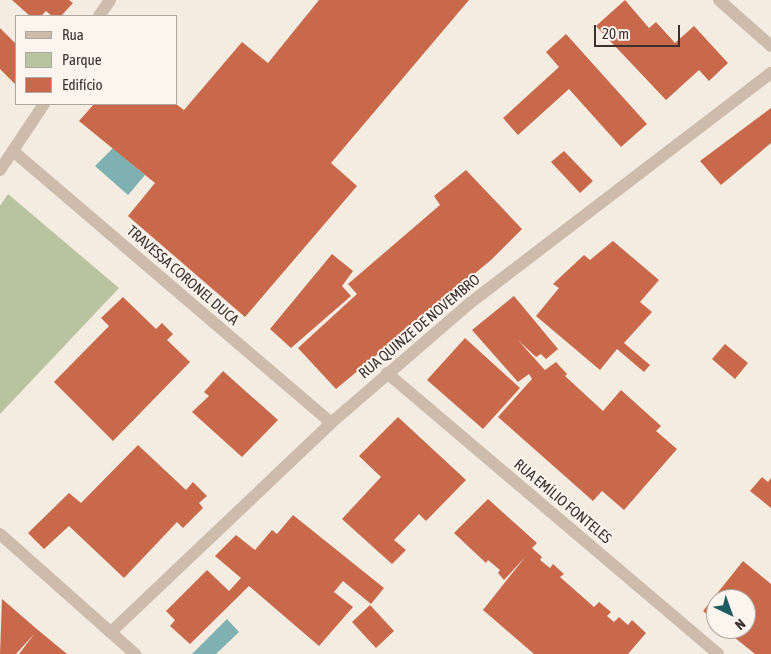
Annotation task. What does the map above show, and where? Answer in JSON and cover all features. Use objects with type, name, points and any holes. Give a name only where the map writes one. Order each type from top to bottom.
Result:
[{"type":"street","points":[[101,15],[110,0]]},
{"type":"street","points":[[719,0],[771,46]]},
{"type":"street","name":"RUA QUINZE DE NOVEMBRO","points":[[111,632],[387,373],[470,303],[771,73]]},
{"type":"street","points":[[0,170],[43,105]]},
{"type":"street","name":"TRAVESSA CORONEL DUCA","points":[[13,151],[332,423]]},
{"type":"street","name":"RUA EMÍLIO FONTELES","points":[[387,373],[718,654]]},
{"type":"street","points":[[0,534],[135,654]]},
{"type":"green space","points":[[8,194],[119,288],[0,414],[0,206]]},
{"type":"water","points":[[113,148],[145,175],[128,195],[95,166]]},
{"type":"water","points":[[227,619],[239,632],[216,654],[192,654]]},
{"type":"building","points":[[12,0],[69,0],[73,3],[62,15],[51,15],[46,11],[42,15],[29,15]]},
{"type":"building","points":[[319,0],[469,0],[331,163],[357,186],[245,317],[128,216],[155,183],[79,121],[93,105],[177,105],[184,110],[242,42],[268,63]]},
{"type":"building","points":[[625,0],[649,28],[656,22],[675,43],[694,26],[728,63],[709,81],[699,70],[666,100],[596,26]]},
{"type":"building","points":[[0,28],[15,43],[15,84],[0,69]]},
{"type":"building","points":[[566,34],[647,124],[621,147],[569,89],[518,135],[503,118],[559,67],[546,52]]},
{"type":"building","points":[[771,108],[771,143],[721,185],[700,161]]},
{"type":"building","points":[[564,151],[593,181],[580,193],[551,162]]},
{"type":"building","points":[[466,170],[522,229],[491,260],[336,389],[298,348],[357,294],[348,284],[440,205],[434,196]]},
{"type":"building","points":[[613,241],[659,280],[640,302],[652,312],[624,343],[650,365],[644,372],[617,349],[600,370],[536,316],[559,288],[553,284],[584,255],[590,260]]},
{"type":"building","points":[[332,254],[353,271],[342,286],[351,296],[291,348],[270,329]]},
{"type":"building","points":[[514,296],[558,349],[546,359],[541,354],[536,357],[518,340],[545,370],[556,362],[567,374],[565,376],[603,411],[621,390],[661,426],[656,431],[677,449],[624,510],[602,491],[593,501],[498,417],[532,379],[529,374],[518,382],[472,330]]},
{"type":"building","points":[[123,297],[156,329],[162,323],[173,334],[167,340],[190,362],[113,441],[54,382],[109,326],[101,318]]},
{"type":"building","points":[[465,338],[520,388],[483,429],[427,380]]},
{"type":"building","points":[[725,344],[748,363],[735,379],[712,359]]},
{"type":"building","points":[[223,371],[278,420],[242,457],[192,412],[209,396],[204,392]]},
{"type":"building","points":[[398,417],[466,480],[426,521],[419,514],[394,540],[406,550],[392,564],[342,519],[381,477],[359,456]]},
{"type":"building","points":[[138,445],[186,490],[193,482],[207,496],[199,503],[203,508],[183,528],[177,522],[124,578],[69,526],[44,549],[28,533],[69,493],[81,503]]},
{"type":"building","points":[[762,477],[768,482],[771,478],[771,508],[750,491]]},
{"type":"building","points":[[488,499],[537,543],[532,548],[542,557],[540,560],[550,568],[553,564],[564,574],[560,577],[594,607],[599,602],[611,612],[607,616],[614,622],[619,617],[628,625],[632,620],[646,633],[628,654],[534,654],[483,610],[526,556],[504,580],[498,573],[500,570],[488,560],[486,563],[454,533]]},
{"type":"building","points":[[293,515],[384,588],[371,604],[343,581],[334,592],[353,607],[319,646],[249,586],[190,644],[170,626],[175,620],[166,611],[207,570],[229,591],[241,578],[215,556],[236,535],[255,550],[272,530],[277,534]]},
{"type":"building","points":[[743,561],[771,584],[771,654],[755,654],[736,639],[756,639],[756,589],[721,589]]},
{"type":"building","points":[[2,599],[67,654],[19,654],[35,633],[16,654],[0,654]]},
{"type":"building","points":[[370,605],[394,631],[376,648],[352,622]]}]
